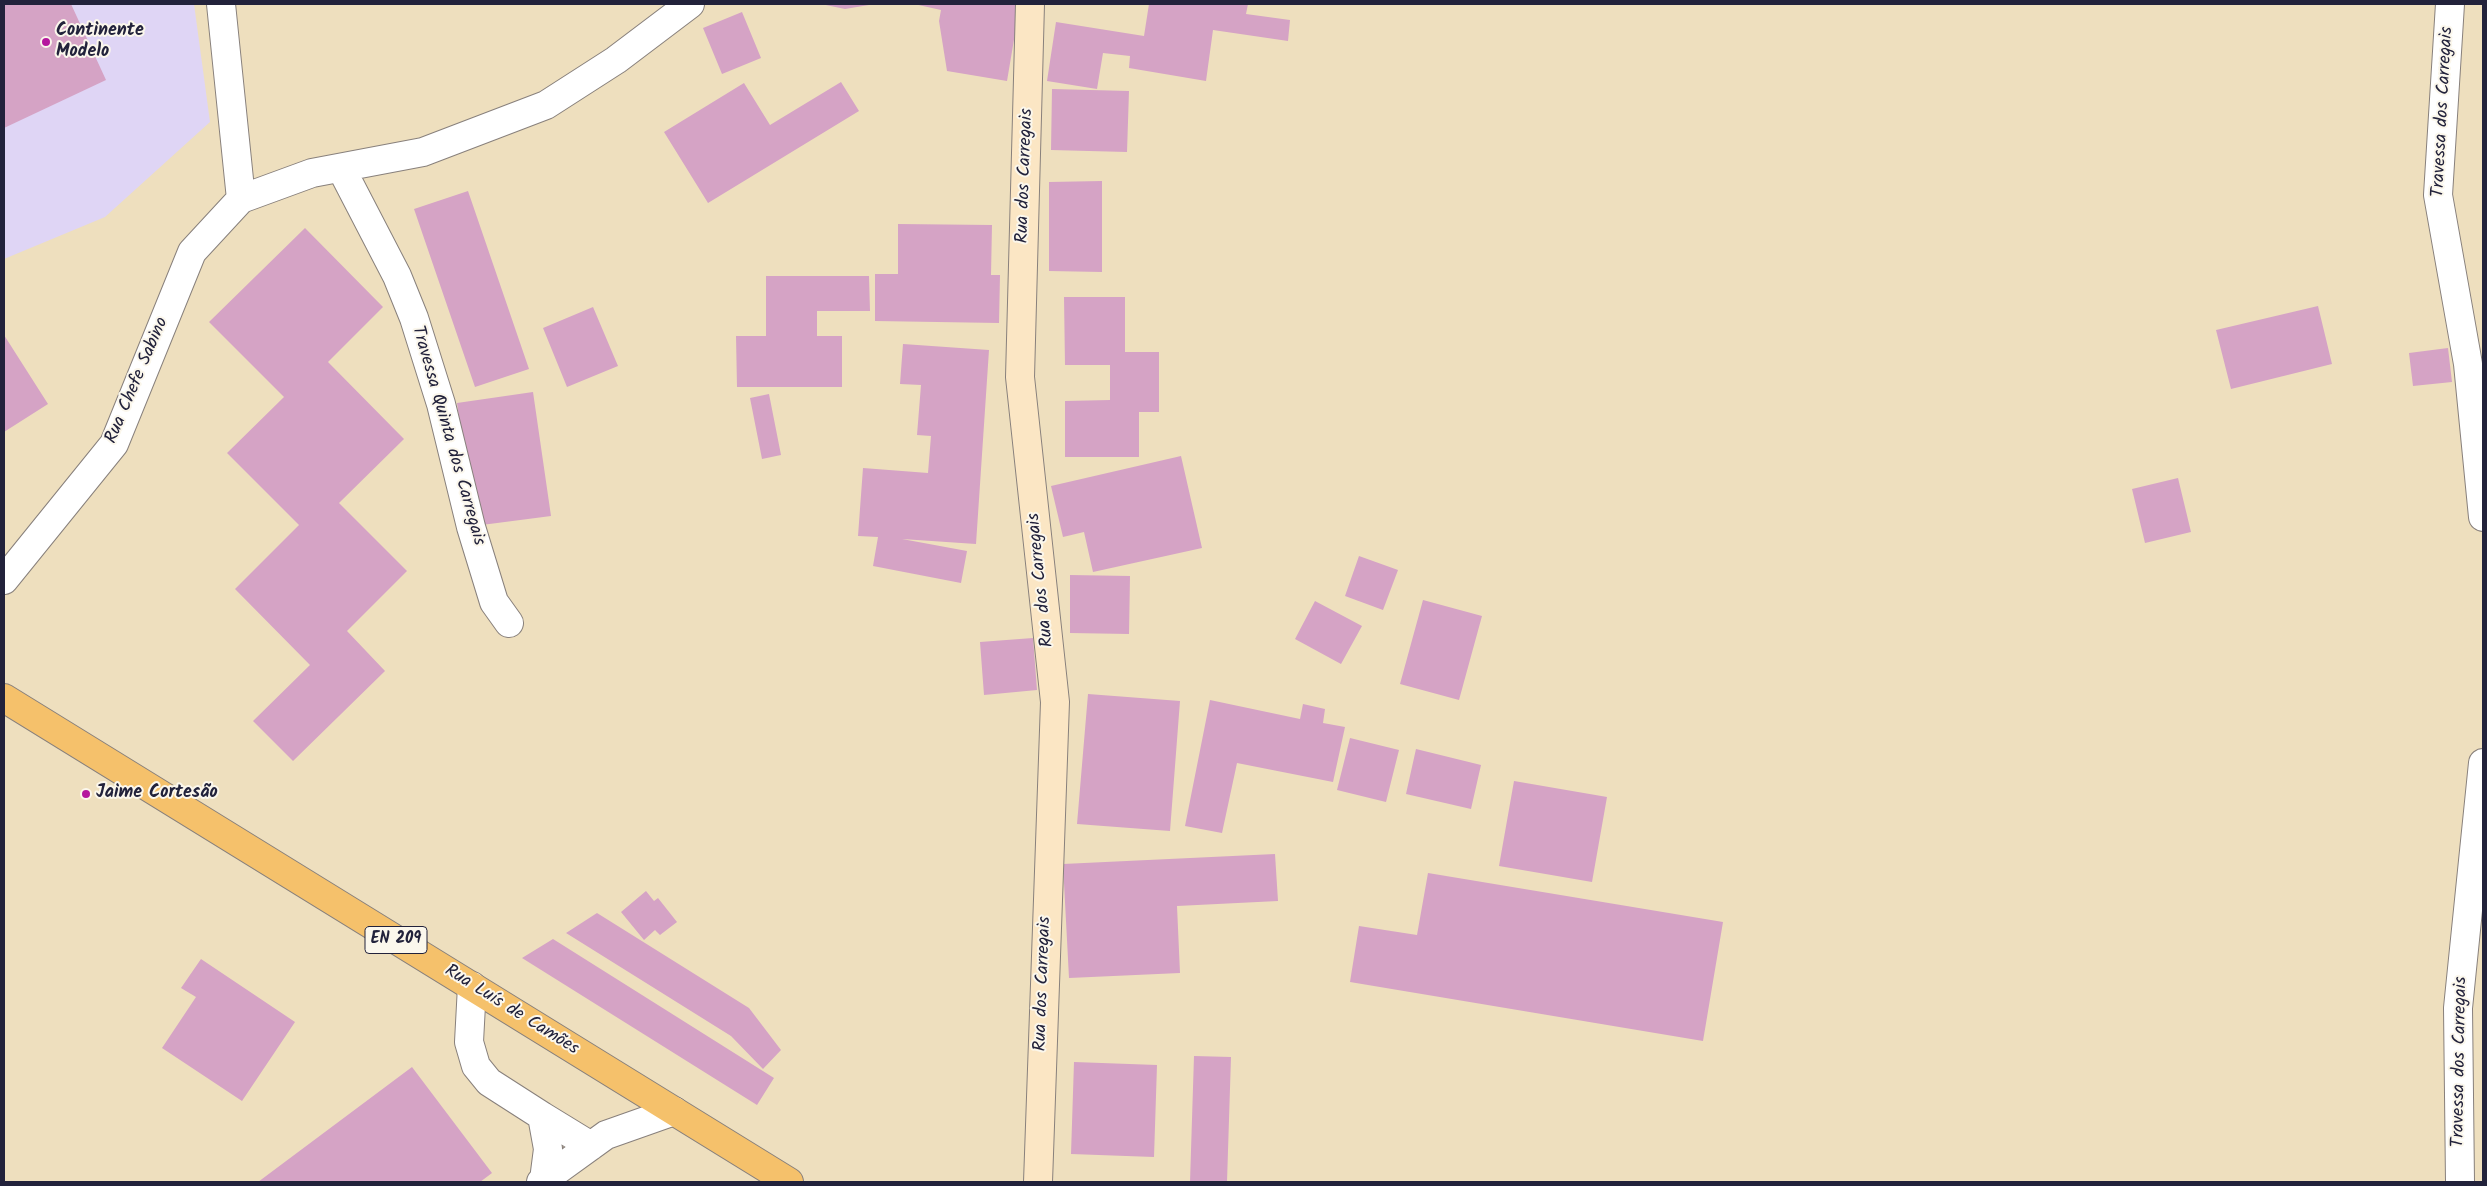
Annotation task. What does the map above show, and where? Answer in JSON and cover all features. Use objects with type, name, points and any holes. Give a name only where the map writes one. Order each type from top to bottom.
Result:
[{"type":"main road","name":"Rua Luís de Camões","points":[[4,698],[789,1182]]},
{"type":"street","points":[[221,4],[241,199],[312,173],[423,152],[546,105],[616,60],[690,4]]},
{"type":"street","name":"Rua dos Carregais","points":[[1028,1182],[1036,1174],[1055,702],[1020,377],[1030,4]]},
{"type":"street","name":"Travessa dos Carregais","points":[[2450,4],[2438,195],[2468,364],[2483,517]]},
{"type":"street","name":"Travessa Quinta dos Carregais","points":[[341,168],[397,276],[414,318],[441,404],[471,527],[494,602],[509,623]]},
{"type":"street","name":"Rua Chefe Sabino","points":[[4,580],[114,444],[192,252],[241,199]]},
{"type":"street","name":"Travessa dos Carregais","points":[[2460,1182],[2458,1008],[2483,763]]},
{"type":"street","points":[[472,986],[469,1042],[476,1066],[490,1082],[591,1146]]},
{"type":"street","points":[[543,1181],[606,1134],[674,1111]]},
{"type":"street","points":[[542,1116],[548,1149],[543,1181]]},
{"type":"shaded area","points":[[4,4],[194,4],[210,122],[105,217],[4,259]]},
{"type":"building","name":"Continente Modelo","points":[[4,4],[71,4],[106,80],[4,128]]},
{"type":"building","points":[[821,4],[869,4],[869,5],[845,9]]},
{"type":"building","points":[[914,4],[1018,4],[1019,10],[1007,81],[947,71],[939,21],[941,10]]},
{"type":"building","points":[[1149,4],[1248,4],[1246,14],[1290,20],[1288,41],[1213,30],[1206,81],[1129,68],[1130,56],[1103,53],[1097,89],[1047,81],[1056,22],[1144,36]]},
{"type":"building","points":[[742,12],[761,58],[722,74],[703,28]]},
{"type":"building","points":[[841,82],[859,111],[708,203],[664,132],[744,83],[770,125]]},
{"type":"building","points":[[1052,89],[1129,91],[1127,152],[1051,150]]},
{"type":"building","points":[[1102,181],[1102,272],[1049,271],[1049,182]]},
{"type":"building","points":[[468,191],[529,369],[475,387],[414,209]]},
{"type":"building","points":[[898,224],[992,225],[991,275],[1000,275],[999,323],[875,321],[875,274],[898,274]]},
{"type":"building","points":[[305,228],[383,307],[328,362],[404,439],[339,503],[407,571],[347,631],[385,671],[293,761],[253,721],[310,665],[235,589],[299,525],[227,453],[284,397],[209,322]]},
{"type":"building","points":[[766,276],[869,276],[870,311],[817,311],[817,336],[842,336],[842,387],[737,387],[736,336],[766,336]]},
{"type":"building","points":[[1064,297],[1125,297],[1125,352],[1159,352],[1159,412],[1139,412],[1139,457],[1065,457],[1065,401],[1110,400],[1110,365],[1065,365]]},
{"type":"building","points":[[2318,306],[2332,364],[2231,389],[2216,330]]},
{"type":"building","points":[[593,307],[618,366],[567,387],[543,328]]},
{"type":"building","points":[[4,335],[48,404],[4,432]]},
{"type":"building","points":[[903,344],[989,350],[976,544],[902,539],[967,551],[961,583],[873,566],[878,537],[858,536],[863,468],[928,473],[931,436],[917,435],[921,385],[900,384]]},
{"type":"building","points":[[2448,348],[2452,382],[2413,386],[2409,353]]},
{"type":"building","points":[[533,392],[551,516],[474,526],[457,403]]},
{"type":"building","points":[[769,394],[781,455],[762,459],[750,398]]},
{"type":"building","points":[[1181,456],[1202,548],[1093,572],[1084,532],[1063,537],[1051,486]]},
{"type":"building","points":[[2178,478],[2191,532],[2145,543],[2132,489]]},
{"type":"building","points":[[1359,556],[1398,570],[1383,610],[1345,596]]},
{"type":"building","points":[[1070,575],[1130,576],[1129,634],[1070,633]]},
{"type":"building","points":[[1423,600],[1482,616],[1459,700],[1400,684]]},
{"type":"building","points":[[1315,601],[1362,626],[1341,664],[1295,639]]},
{"type":"building","points":[[1033,638],[1037,690],[984,695],[980,642]]},
{"type":"building","points":[[1088,694],[1180,701],[1170,831],[1077,824]]},
{"type":"building","points":[[1210,700],[1300,719],[1303,704],[1325,709],[1323,723],[1345,727],[1333,782],[1237,763],[1222,833],[1185,826]]},
{"type":"building","points":[[1350,738],[1399,750],[1386,802],[1337,790]]},
{"type":"building","points":[[1416,749],[1481,765],[1471,809],[1406,794]]},
{"type":"building","points":[[1514,781],[1607,797],[1592,882],[1499,866]]},
{"type":"building","points":[[1275,854],[1278,901],[1177,906],[1180,973],[1069,978],[1063,864]]},
{"type":"building","points":[[1428,873],[1723,922],[1703,1041],[1350,982],[1359,926],[1417,935]]},
{"type":"building","points":[[646,891],[654,901],[658,898],[677,922],[660,935],[655,930],[644,940],[621,912]]},
{"type":"building","points":[[597,913],[749,1008],[781,1050],[763,1069],[731,1036],[566,933]]},
{"type":"building","points":[[553,939],[774,1078],[757,1105],[522,958]]},
{"type":"building","points":[[201,959],[295,1022],[242,1101],[162,1048],[196,997],[181,988]]},
{"type":"building","points":[[1194,1056],[1231,1057],[1227,1182],[1190,1182]]},
{"type":"building","points":[[1074,1062],[1157,1065],[1154,1157],[1071,1154]]},
{"type":"building","points":[[412,1067],[492,1173],[480,1182],[258,1182]]},
{"type":"place","name":"Continente Modelo","points":[[46,42]]},
{"type":"place","name":"Jaime Cortesão","points":[[86,794]]}]
